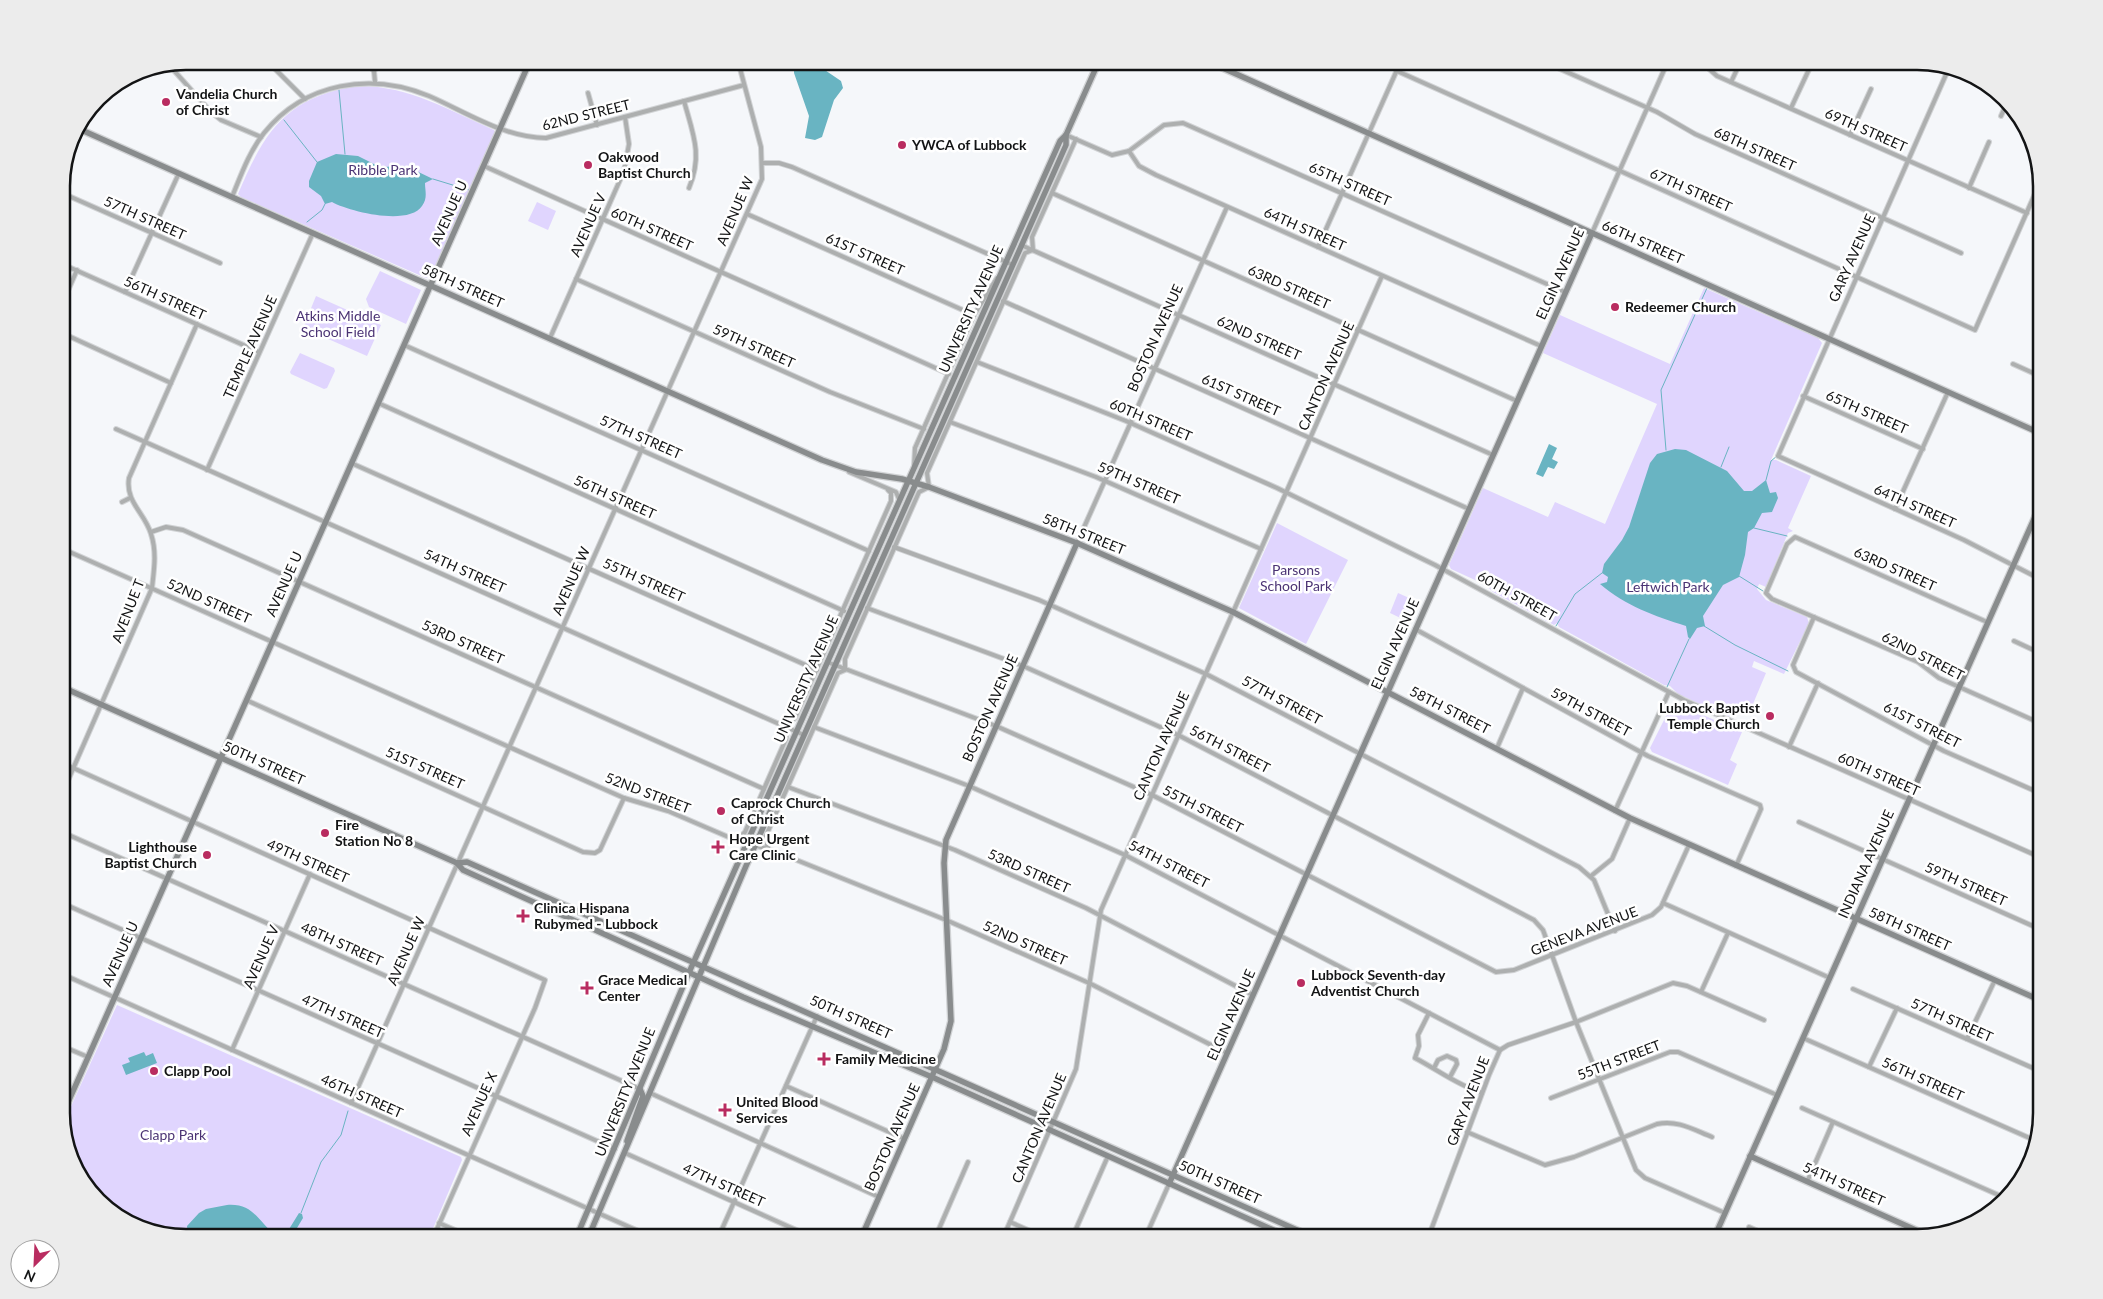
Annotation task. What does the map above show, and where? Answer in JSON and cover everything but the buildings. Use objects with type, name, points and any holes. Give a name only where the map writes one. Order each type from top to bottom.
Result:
[{"type":"street","points":[[275,70],[304,99]]},
{"type":"street","name":"AVENUE U","points":[[70,1098],[526,70]]},
{"type":"street","name":"AVENUE W","points":[[351,1103],[722,272],[762,178],[763,163],[740,70]]},
{"type":"street","name":"UNIVERSITY AVENUE","points":[[580,1229],[616,1149],[689,972],[997,278],[1095,70]]},
{"type":"street","name":"66TH STREET","points":[[1227,70],[2033,430]]},
{"type":"street","name":"68TH STREET","points":[[1562,70],[1647,108],[1694,134],[1961,253]]},
{"type":"street","name":"ELGIN AVENUE","points":[[1149,1229],[1664,70]]},
{"type":"street","name":"69TH STREET","points":[[1710,70],[1731,82],[2027,213]]},
{"type":"street","points":[[1731,82],[1737,70]]},
{"type":"street","points":[[1791,108],[1809,70]]},
{"type":"street","points":[[174,71],[211,112],[221,120],[261,137]]},
{"type":"street","points":[[232,197],[246,162],[261,137],[280,117],[304,99],[339,86],[375,82],[374,71]]},
{"type":"street","points":[[1318,247],[1397,72]]},
{"type":"street","name":"67TH STREET","points":[[1397,72],[1975,330],[2027,213]]},
{"type":"street","name":"GARY AVENUE","points":[[1778,456],[1946,74]]},
{"type":"street","name":"62ND STREET","points":[[375,82],[413,90],[500,128],[533,138],[546,138],[744,85]]},
{"type":"street","points":[[1850,135],[1871,89]]},
{"type":"street","points":[[588,94],[597,125]]},
{"type":"street","points":[[684,101],[697,153],[696,168],[689,188]]},
{"type":"street","points":[[2001,116],[2004,109]]},
{"type":"street","name":"AVENUE V","points":[[550,338],[603,219],[628,157],[629,144],[625,117]]},
{"type":"street","name":"65TH STREET","points":[[1129,151],[1164,125],[1183,123],[1565,292]]},
{"type":"street","name":"58TH STREET","points":[[84,132],[896,492],[899,499]]},
{"type":"street","points":[[1066,135],[1112,155],[1129,151]]},
{"type":"street","name":"UNIVERSITY AVENUE","points":[[592,1229],[650,1094],[697,976],[1022,245],[1066,144],[1066,135]]},
{"type":"street","points":[[768,849],[765,838],[838,673],[845,670],[844,659],[919,492],[928,487],[927,473],[1024,254],[1033,250],[1032,237],[1076,140]]},
{"type":"street","points":[[1969,188],[1990,142]]},
{"type":"street","name":"64TH STREET","points":[[1129,151],[1145,170],[1541,346]]},
{"type":"street","points":[[763,163],[779,163],[792,167],[1012,265]]},
{"type":"street","name":"60TH STREET","points":[[484,166],[949,374]]},
{"type":"street","points":[[125,292],[179,174]]},
{"type":"street","name":"63RD STREET","points":[[1052,193],[1517,401]]},
{"type":"street","name":"57TH STREET","points":[[70,197],[220,263]]},
{"type":"street","points":[[2027,213],[2033,200]]},
{"type":"street","name":"BOSTON AVENUE","points":[[865,1229],[946,1043],[950,1021],[945,846],[996,726],[1227,206]]},
{"type":"street","name":"61ST STREET","points":[[747,214],[974,315]]},
{"type":"street","name":"TEMPLE AVENUE","points":[[207,470],[313,233]]},
{"type":"street","name":"62ND STREET","points":[[1015,242],[1493,455]]},
{"type":"street","name":"56TH STREET","points":[[70,267],[259,352]]},
{"type":"street","points":[[70,286],[77,270]]},
{"type":"street","name":"CANTON AVENUE","points":[[1007,1229],[1051,1131],[1076,1069],[1099,914],[1382,276]]},
{"type":"street","points":[[914,467],[914,453],[974,315],[997,278]]},
{"type":"street","name":"59TH STREET","points":[[576,279],[830,392],[924,429]]},
{"type":"street","name":"61ST STREET","points":[[1004,301],[1469,509]]},
{"type":"street","points":[[122,502],[130,498],[129,478],[197,324]]},
{"type":"street","points":[[70,337],[171,383]]},
{"type":"street","name":"57TH STREET","points":[[404,344],[869,551]]},
{"type":"street","name":"60TH STREET","points":[[977,362],[1131,423],[1286,492],[1442,569],[1669,692],[2033,854]]},
{"type":"street","points":[[2013,364],[2033,373]]},
{"type":"street","points":[[1895,509],[1948,392]]},
{"type":"street","name":"65TH STREET","points":[[1803,396],[1922,449]]},
{"type":"street","name":"56TH STREET","points":[[378,403],[844,611]]},
{"type":"street","name":"59TH STREET","points":[[950,422],[1105,480],[1261,549]]},
{"type":"street","name":"54TH STREET","points":[[116,429],[804,735]]},
{"type":"street","name":"64TH STREET","points":[[1778,456],[1964,540],[2033,576]]},
{"type":"street","name":"55TH STREET","points":[[351,463],[817,670]]},
{"type":"street","name":"58TH STREET","points":[[838,467],[908,481],[928,487],[1077,543],[1233,612],[1615,811],[2033,997]]},
{"type":"street","points":[[733,840],[739,838],[745,832],[786,739],[787,731],[785,727],[795,718],[844,611],[891,501],[891,493],[888,490]]},
{"type":"street","name":"AVENUE T","points":[[70,775],[152,588],[155,556],[151,532],[130,498]]},
{"type":"street","name":"INDIANA AVENUE","points":[[1718,1229],[2033,523]]},
{"type":"street","name":"53RD STREET","points":[[151,532],[166,528],[183,530],[764,789]]},
{"type":"street","name":"62ND STREET","points":[[1793,537],[1788,544],[1767,595],[1918,662],[1939,678],[2033,720]]},
{"type":"street","name":"63RD STREET","points":[[1793,537],[1988,622]]},
{"type":"street","name":"57TH STREET","points":[[894,546],[1050,605],[1206,674],[1579,867],[1591,876]]},
{"type":"street","name":"52ND STREET","points":[[70,552],[624,798],[668,811],[733,840],[768,849],[946,920],[1089,983],[1227,1053]]},
{"type":"street","name":"56TH STREET","points":[[867,608],[1023,666],[1178,735],[1534,920],[1543,930],[1576,1022],[1623,1138]]},
{"type":"street","name":"61ST STREET","points":[[1814,617],[1793,664],[1794,671],[1933,745],[2033,790]]},
{"type":"street","name":"59TH STREET","points":[[1415,629],[1642,752],[1760,805],[1761,809],[1736,866]]},
{"type":"street","points":[[2014,641],[2033,650]]},
{"type":"street","name":"55TH STREET","points":[[827,662],[996,726],[1152,795],[1496,972],[1504,972]]},
{"type":"street","points":[[1789,747],[1818,683]]},
{"type":"street","points":[[1497,748],[1523,688]]},
{"type":"street","name":"50TH STREET","points":[[70,690],[457,862],[467,862],[694,961],[1292,1228]]},
{"type":"street","points":[[1615,811],[1669,692]]},
{"type":"street","name":"51ST STREET","points":[[246,700],[583,852],[595,853],[600,850],[624,798]]},
{"type":"street","name":"54TH STREET","points":[[814,727],[970,786],[1125,855],[1500,1050]]},
{"type":"street","name":"49TH STREET","points":[[70,767],[429,926],[545,980]]},
{"type":"street","name":"53RD STREET","points":[[788,787],[945,846],[1099,914],[1253,995]]},
{"type":"street","points":[[1615,931],[1591,876],[1612,859],[1630,818]]},
{"type":"street","name":"59TH STREET","points":[[1799,822],[2033,926]]},
{"type":"street","name":"48TH STREET","points":[[70,836],[640,1089]]},
{"type":"street","name":"GENEVA AVENUE","points":[[1504,972],[1652,916],[1663,903],[1689,845]]},
{"type":"street","name":"50TH STREET","points":[[457,862],[463,870],[697,976],[812,1025],[1271,1229]]},
{"type":"street","name":"AVENUE V","points":[[232,1050],[310,874]]},
{"type":"street","points":[[1663,903],[1830,978]]},
{"type":"street","name":"47TH STREET","points":[[70,907],[616,1149]]},
{"type":"street","points":[[1701,992],[1728,933]]},
{"type":"street","name":"46TH STREET","points":[[70,978],[634,1229]]},
{"type":"street","name":"AVENUE X","points":[[437,1229],[522,1037],[545,980]]},
{"type":"street","points":[[1967,1039],[1995,980]]},
{"type":"street","points":[[1576,1022],[1667,984],[1679,984],[1701,992],[1764,1020]]},
{"type":"street","name":"57TH STREET","points":[[1854,989],[2033,1068]]},
{"type":"street","points":[[1869,1067],[1897,1008]]},
{"type":"street","points":[[1429,1013],[1418,1035],[1419,1046],[1414,1058],[1450,1077],[1458,1084],[1482,1093]]},
{"type":"street","points":[[722,1229],[817,1016]]},
{"type":"street","name":"GARY AVENUE","points":[[1431,1229],[1500,1050],[1508,1045],[1576,1022]]},
{"type":"street","name":"56TH STREET","points":[[1803,1038],[2030,1138]]},
{"type":"street","points":[[659,1043],[668,1047]]},
{"type":"street","points":[[70,1049],[88,1057]]},
{"type":"street","name":"55TH STREET","points":[[1551,1098],[1661,1054],[1678,1052],[1777,1096]]},
{"type":"street","points":[[1434,1068],[1438,1060],[1446,1056],[1456,1060],[1457,1064],[1450,1077]]},
{"type":"street","points":[[786,1086],[905,1139]]},
{"type":"street","points":[[625,1153],[630,1129],[643,1096],[640,1089]]},
{"type":"street","points":[[650,1094],[879,1197]]},
{"type":"street","points":[[1802,1108],[1999,1195]]},
{"type":"street","points":[[1467,1132],[1545,1165],[1574,1157],[1670,1122],[1679,1123],[1712,1137]]},
{"type":"street","points":[[1807,1182],[1833,1122]]},
{"type":"street","points":[[1623,1138],[1639,1174],[1725,1213]]},
{"type":"street","name":"47TH STREET","points":[[625,1153],[794,1229]]},
{"type":"street","points":[[1076,1229],[1108,1156]]},
{"type":"street","name":"54TH STREET","points":[[1750,1156],[1913,1229]]},
{"type":"street","points":[[939,1229],[968,1162]]},
{"type":"street","points":[[1010,1222],[1026,1229]]},
{"type":"street","points":[[439,1223],[453,1229]]},
{"type":"street","points":[[1749,1227],[1753,1229]]},
{"type":"green space","name":"Ribble Park","points":[[357,86],[375,87],[410,94],[444,107],[495,132],[431,275],[426,278],[241,197],[238,194],[268,135],[281,121],[295,109],[312,99],[333,91]]},
{"type":"green space","points":[[537,202],[556,211],[548,230],[528,221]]},
{"type":"green space","points":[[380,271],[421,290],[406,324],[369,307],[366,299]]},
{"type":"green space","name":"Leftwich Park","points":[[1704,288],[1818,338],[1822,343],[1771,460],[1776,460],[1811,476],[1788,528],[1793,531],[1788,533],[1766,587],[1759,584],[1757,589],[1766,600],[1807,617],[1809,623],[1784,674],[1754,661],[1752,667],[1766,673],[1750,711],[1735,705],[1729,717],[1678,694],[1670,686],[1664,685],[1559,627],[1557,623],[1554,625],[1493,592],[1486,585],[1451,569],[1449,565],[1483,488],[1548,517],[1555,502],[1605,524],[1657,404],[1543,353],[1560,315],[1670,364]]},
{"type":"green space","name":"Atkins Middle School Field","points":[[316,296],[381,325],[367,356],[303,328]]},
{"type":"green space","points":[[300,353],[334,368],[335,371],[327,388],[324,389],[291,374],[290,372]]},
{"type":"green space","name":"Parsons School Park","points":[[1277,523],[1348,560],[1306,644],[1239,608]]},
{"type":"green space","points":[[1398,593],[1418,602],[1409,622],[1390,613]]},
{"type":"green space","points":[[1673,702],[1742,732],[1730,760],[1737,764],[1728,785],[1652,752],[1650,748]]},
{"type":"green space","name":"Clapp Park","points":[[117,1005],[461,1157],[462,1160],[433,1229],[171,1228],[156,1225],[128,1213],[115,1205],[94,1184],[76,1150],[72,1136],[70,1109]]},
{"type":"water","points":[[794,70],[825,70],[841,81],[843,88],[834,100],[822,137],[815,140],[805,138],[809,116]]},
{"type":"water","points":[[336,154],[358,156],[380,167],[406,166],[433,179],[425,183],[426,194],[424,203],[415,212],[393,216],[365,213],[332,202],[325,204],[321,196],[309,187],[309,181],[317,162]]},
{"type":"water","points":[[1549,444],[1557,448],[1552,459],[1558,462],[1554,469],[1548,467],[1543,477],[1536,474]]},
{"type":"water","points":[[1675,449],[1686,450],[1727,471],[1744,491],[1752,491],[1766,480],[1770,493],[1776,492],[1778,498],[1772,512],[1762,513],[1754,528],[1748,532],[1745,555],[1739,577],[1723,585],[1703,616],[1705,626],[1697,628],[1690,639],[1686,626],[1641,610],[1600,584],[1607,582],[1608,577],[1602,573],[1604,564],[1629,527],[1650,463],[1657,454]]},
{"type":"water","points":[[144,1052],[146,1056],[153,1053],[157,1063],[126,1075],[122,1065],[130,1062],[128,1058]]},
{"type":"water","points":[[227,1205],[244,1207],[269,1229],[187,1229],[187,1226],[199,1213],[206,1209]]},
{"type":"water","points":[[299,1213],[302,1214],[303,1218],[296,1229],[289,1229]]},
{"type":"waterway","points":[[339,90],[345,154]]},
{"type":"waterway","points":[[284,120],[317,162]]},
{"type":"waterway","points":[[433,179],[469,190]]},
{"type":"waterway","points":[[307,222],[322,210],[325,204]]},
{"type":"waterway","points":[[1666,450],[1661,390],[1707,288]]},
{"type":"waterway","points":[[1721,467],[1729,447]]},
{"type":"waterway","points":[[1766,480],[1771,461],[1777,456]]},
{"type":"waterway","points":[[1754,528],[1787,536]]},
{"type":"waterway","points":[[1556,626],[1575,594],[1602,573]]},
{"type":"waterway","points":[[1739,576],[1763,591]]},
{"type":"waterway","points":[[1704,626],[1735,645],[1788,671]]},
{"type":"waterway","points":[[1667,687],[1689,639]]},
{"type":"waterway","points":[[301,1213],[321,1162],[341,1135],[348,1111]]},
{"type":"place","name":"Vandelia Church of Christ","points":[[166,102]]},
{"type":"place","name":"YWCA of Lubbock","points":[[902,145]]},
{"type":"place","name":"Oakwood Baptist Church","points":[[588,165]]},
{"type":"place","name":"Redeemer Church","points":[[1615,307]]},
{"type":"place","name":"Lubbock Baptist Temple Church","points":[[1770,716]]},
{"type":"place","name":"Caprock Church of Christ","points":[[721,811]]},
{"type":"place","name":"Fire Station No 8","points":[[325,833]]},
{"type":"place","name":"Hope Urgent Care Clinic","points":[[718,847]]},
{"type":"place","name":"Lighthouse Baptist Church","points":[[207,855]]},
{"type":"place","name":"Clinica Hispana Rubymed - Lubbock","points":[[523,916]]},
{"type":"place","name":"Lubbock Seventh-day Adventist Church","points":[[1301,983]]},
{"type":"place","name":"Grace Medical Center","points":[[587,988]]},
{"type":"place","name":"Family Medicine","points":[[824,1059]]},
{"type":"place","name":"Clapp Pool","points":[[154,1071]]},
{"type":"place","name":"United Blood Services","points":[[725,1110]]}]
